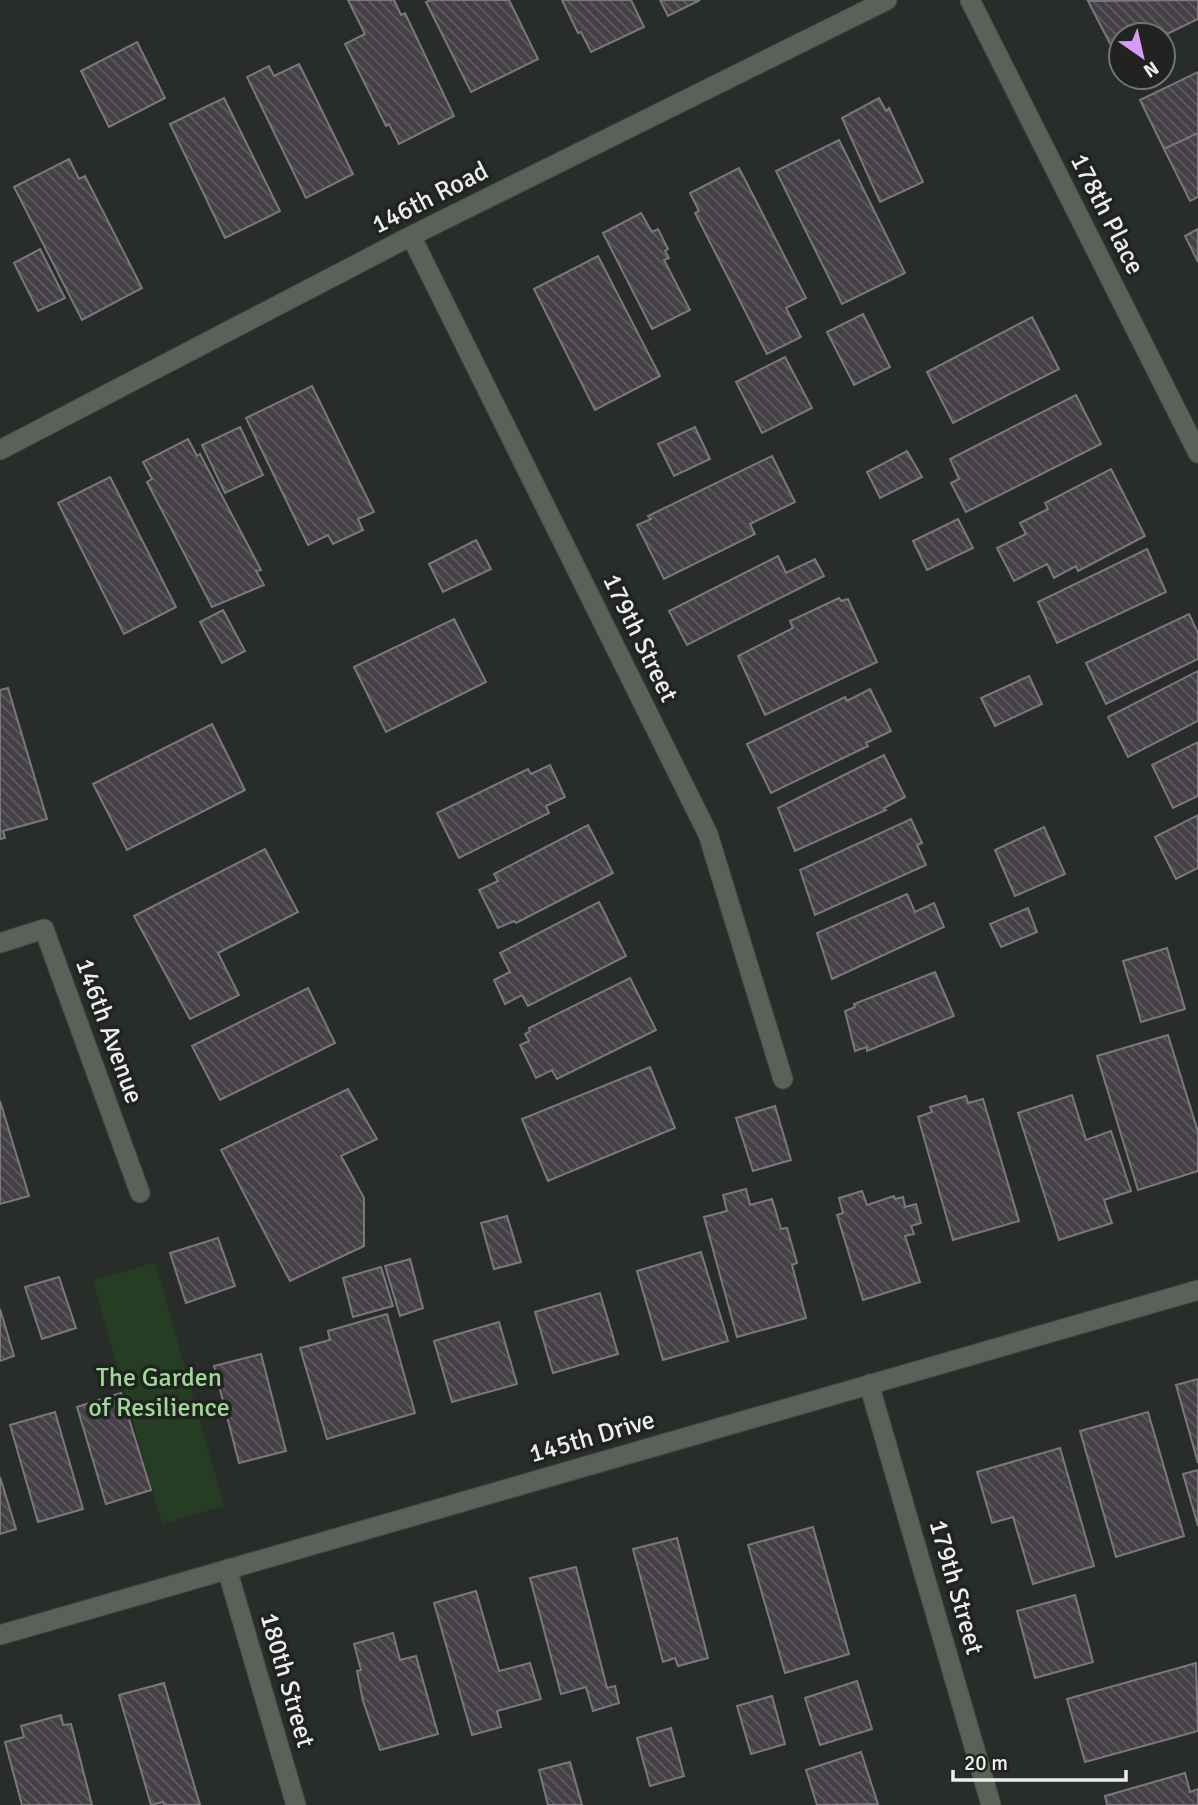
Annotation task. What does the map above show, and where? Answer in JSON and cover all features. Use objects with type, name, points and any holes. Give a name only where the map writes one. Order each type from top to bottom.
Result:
[{"type":"street","name":"146th Road","points":[[0,450],[411,236],[887,0]]},
{"type":"street","name":"178th Place","points":[[970,0],[1198,453]]},
{"type":"street","name":"179th Street","points":[[411,236],[708,834],[783,1079]]},
{"type":"street","name":"146th Avenue","points":[[0,943],[44,929],[141,1193]]},
{"type":"street","name":"145th Drive","points":[[0,1634],[1198,1290]]},
{"type":"street","name":"179th Street","points":[[869,1384],[991,1805]]},
{"type":"street","name":"180th Street","points":[[227,1569],[296,1805]]},
{"type":"green space","name":"The Garden of Resilience","points":[[155,1262],[224,1506],[162,1524],[93,1281]]},
{"type":"building","points":[[348,0],[394,0],[401,15],[405,13],[454,116],[399,144],[389,124],[386,126],[345,44],[365,34]]},
{"type":"building","points":[[509,0],[538,59],[471,92],[426,2]]},
{"type":"building","points":[[562,0],[631,0],[644,27],[591,52]]},
{"type":"building","points":[[660,0],[700,0],[668,16]]},
{"type":"building","points":[[1198,0],[1198,19],[1177,29],[1177,21],[1107,21],[1107,38],[1088,1]]},
{"type":"building","points":[[137,42],[165,98],[109,127],[81,71]]},
{"type":"building","points":[[299,64],[353,174],[306,198],[247,77],[269,66],[274,76]]},
{"type":"building","points":[[1198,72],[1198,133],[1164,149],[1140,100],[1159,91],[1177,91],[1177,82]]},
{"type":"building","points":[[224,98],[280,211],[225,238],[170,124]]},
{"type":"building","points":[[879,98],[886,111],[889,108],[923,182],[880,202],[842,118]]},
{"type":"building","points":[[1198,133],[1198,197],[1190,201],[1164,149]]},
{"type":"building","points":[[839,140],[905,273],[842,304],[776,171]]},
{"type":"building","points":[[69,159],[79,179],[85,176],[142,288],[82,320],[14,187]]},
{"type":"building","points":[[739,168],[806,298],[786,308],[801,337],[767,354],[695,213],[699,211],[690,193]]},
{"type":"building","points":[[641,213],[652,232],[658,229],[668,249],[665,251],[669,258],[664,260],[690,310],[652,329],[603,233]]},
{"type":"building","points":[[1198,229],[1198,262],[1185,236]]},
{"type":"building","points":[[40,249],[65,298],[38,311],[14,263]]},
{"type":"building","points":[[598,256],[660,376],[595,410],[534,289]]},
{"type":"building","points":[[863,314],[890,367],[854,385],[827,332]]},
{"type":"building","points":[[1032,317],[1059,369],[953,423],[927,372]]},
{"type":"building","points":[[785,357],[812,408],[762,433],[736,382]]},
{"type":"building","points":[[312,386],[374,512],[358,519],[363,530],[333,544],[328,535],[308,545],[246,418]]},
{"type":"building","points":[[1076,395],[1101,444],[966,512],[951,483],[959,479],[950,459]]},
{"type":"building","points":[[240,427],[263,475],[225,493],[202,445]]},
{"type":"building","points":[[695,427],[710,459],[674,476],[658,444]]},
{"type":"building","points":[[188,439],[197,456],[200,454],[261,570],[256,571],[264,585],[212,607],[147,482],[152,479],[143,462]]},
{"type":"building","points":[[907,451],[922,477],[880,498],[867,472]]},
{"type":"building","points":[[772,456],[795,502],[750,524],[755,534],[664,579],[637,525],[651,519],[648,516]]},
{"type":"building","points":[[1111,469],[1145,536],[1078,571],[1076,566],[1054,578],[1047,564],[1014,581],[997,548],[1026,534],[1020,523],[1048,509],[1045,503]]},
{"type":"building","points":[[110,477],[176,607],[124,634],[58,503]]},
{"type":"building","points":[[958,519],[973,548],[927,570],[913,541]]},
{"type":"building","points":[[476,540],[491,569],[443,592],[429,564]]},
{"type":"building","points":[[1147,549],[1166,592],[1057,643],[1038,602]]},
{"type":"building","points":[[778,556],[786,573],[815,559],[824,576],[687,645],[669,611]]},
{"type":"building","points":[[839,598],[841,601],[848,599],[877,662],[765,715],[738,656],[793,628],[790,621]]},
{"type":"building","points":[[223,610],[245,651],[222,663],[200,622]]},
{"type":"building","points":[[1189,614],[1198,633],[1198,659],[1106,704],[1086,663]]},
{"type":"building","points":[[454,619],[486,682],[386,732],[354,667]]},
{"type":"building","points":[[1198,671],[1198,721],[1128,757],[1108,717]]},
{"type":"building","points":[[1029,676],[1042,704],[995,726],[981,698]]},
{"type":"building","points":[[8,688],[47,819],[3,831],[5,838],[0,839],[0,690]]},
{"type":"building","points":[[870,689],[891,731],[866,743],[868,746],[771,793],[747,744],[845,697],[847,701]]},
{"type":"building","points":[[212,724],[245,790],[127,850],[93,784]]},
{"type":"building","points":[[1198,742],[1198,796],[1173,808],[1152,765]]},
{"type":"building","points":[[884,755],[905,797],[884,808],[886,810],[795,851],[778,808]]},
{"type":"building","points":[[550,765],[565,797],[546,806],[549,813],[459,858],[437,813],[528,769],[531,774]]},
{"type":"building","points":[[1198,815],[1198,868],[1176,879],[1155,837]]},
{"type":"building","points":[[911,819],[922,843],[917,845],[926,865],[815,915],[800,870]]},
{"type":"building","points":[[588,825],[613,873],[516,923],[514,921],[498,928],[479,890],[498,881],[494,874]]},
{"type":"building","points":[[1044,827],[1065,874],[1015,896],[995,850]]},
{"type":"building","points":[[265,849],[298,912],[218,953],[239,995],[190,1019],[134,916]]},
{"type":"building","points":[[907,894],[915,912],[934,903],[944,927],[832,979],[817,933]]},
{"type":"building","points":[[599,902],[626,956],[528,1006],[522,995],[505,1004],[494,980],[510,972],[500,953]]},
{"type":"building","points":[[1028,908],[1037,932],[1001,947],[990,924]]},
{"type":"building","points":[[1167,948],[1185,1009],[1141,1022],[1123,961]]},
{"type":"building","points":[[935,972],[954,1016],[867,1051],[867,1047],[855,1051],[845,1011],[855,1007],[854,1004]]},
{"type":"building","points":[[630,978],[656,1030],[557,1079],[552,1070],[536,1078],[520,1045],[529,1041],[525,1034],[530,1031],[529,1028]]},
{"type":"building","points":[[308,988],[335,1043],[220,1100],[192,1046]]},
{"type":"building","points":[[1168,1035],[1198,1132],[1198,1171],[1138,1190],[1097,1056]]},
{"type":"building","points":[[650,1067],[675,1128],[548,1181],[522,1119]]},
{"type":"building","points":[[348,1089],[377,1139],[341,1156],[364,1198],[364,1246],[290,1281],[221,1150]]},
{"type":"building","points":[[1072,1095],[1086,1140],[1111,1131],[1131,1191],[1104,1200],[1112,1223],[1059,1240],[1018,1113]]},
{"type":"building","points":[[966,1096],[968,1103],[983,1099],[1019,1221],[953,1240],[918,1117],[932,1112],[930,1107]]},
{"type":"building","points":[[0,1101],[29,1196],[0,1204]]},
{"type":"building","points":[[775,1106],[791,1160],[753,1171],[736,1118]]},
{"type":"building","points":[[746,1189],[750,1205],[772,1199],[781,1229],[787,1228],[797,1263],[792,1265],[806,1318],[737,1337],[704,1217],[727,1211],[723,1195]]},
{"type":"building","points":[[862,1191],[867,1205],[894,1196],[895,1199],[903,1197],[905,1207],[916,1204],[921,1223],[911,1226],[914,1234],[905,1236],[920,1282],[863,1300],[837,1215],[843,1213],[839,1198]]},
{"type":"building","points":[[507,1216],[521,1262],[494,1269],[481,1223]]},
{"type":"building","points":[[218,1238],[235,1286],[186,1303],[170,1253]]},
{"type":"building","points":[[701,1252],[728,1341],[663,1360],[637,1271]]},
{"type":"building","points":[[410,1259],[423,1308],[400,1316],[385,1266]]},
{"type":"building","points":[[381,1267],[393,1306],[353,1317],[343,1278]]},
{"type":"building","points":[[59,1277],[76,1328],[42,1339],[25,1287]]},
{"type":"building","points":[[600,1293],[618,1354],[553,1373],[535,1312]]},
{"type":"building","points":[[0,1309],[14,1356],[0,1361]]},
{"type":"building","points":[[387,1314],[415,1413],[327,1439],[300,1348],[330,1340],[328,1331]]},
{"type":"building","points":[[499,1322],[517,1384],[452,1402],[434,1341]]},
{"type":"building","points":[[261,1354],[286,1451],[239,1463],[214,1366]]},
{"type":"building","points":[[1198,1379],[1198,1463],[1176,1385]]},
{"type":"building","points":[[121,1393],[151,1490],[106,1504],[77,1407]]},
{"type":"building","points":[[55,1412],[83,1509],[38,1522],[10,1425]]},
{"type":"building","points":[[1148,1412],[1184,1536],[1116,1557],[1080,1431]]},
{"type":"building","points":[[1060,1448],[1094,1566],[1033,1584],[1013,1517],[992,1523],[977,1472]]},
{"type":"building","points":[[1198,1470],[1198,1526],[1183,1474]]},
{"type":"building","points":[[0,1477],[16,1529],[0,1534]]},
{"type":"building","points":[[813,1527],[849,1654],[785,1673],[748,1545]]},
{"type":"building","points":[[677,1538],[708,1658],[678,1666],[675,1658],[663,1662],[633,1549]]},
{"type":"building","points":[[576,1567],[607,1688],[615,1686],[619,1703],[593,1711],[586,1687],[561,1694],[530,1578]]},
{"type":"building","points":[[476,1591],[499,1671],[530,1663],[541,1699],[497,1711],[501,1727],[472,1735],[434,1603]]},
{"type":"building","points":[[1075,1595],[1093,1662],[1035,1678],[1017,1611]]},
{"type":"building","points":[[393,1633],[400,1660],[416,1656],[438,1734],[380,1750],[363,1701],[357,1671],[361,1670],[354,1644]]},
{"type":"building","points":[[1196,1663],[1198,1731],[1085,1762],[1067,1699]]},
{"type":"building","points":[[857,1681],[872,1729],[820,1745],[805,1698]]},
{"type":"building","points":[[164,1683],[200,1805],[164,1805],[163,1802],[151,1805],[119,1695]]},
{"type":"building","points":[[772,1696],[785,1744],[751,1754],[737,1706]]},
{"type":"building","points":[[61,1715],[63,1725],[71,1724],[92,1805],[22,1805],[5,1742],[24,1737],[21,1726]]},
{"type":"building","points":[[671,1728],[684,1776],[650,1786],[637,1738]]},
{"type":"building","points":[[861,1752],[878,1804],[817,1805],[806,1770]]},
{"type":"building","points":[[570,1762],[582,1805],[548,1805],[539,1770]]},
{"type":"building","points":[[1185,1773],[1190,1792],[1198,1789],[1198,1805],[1107,1805],[1105,1796]]}]
